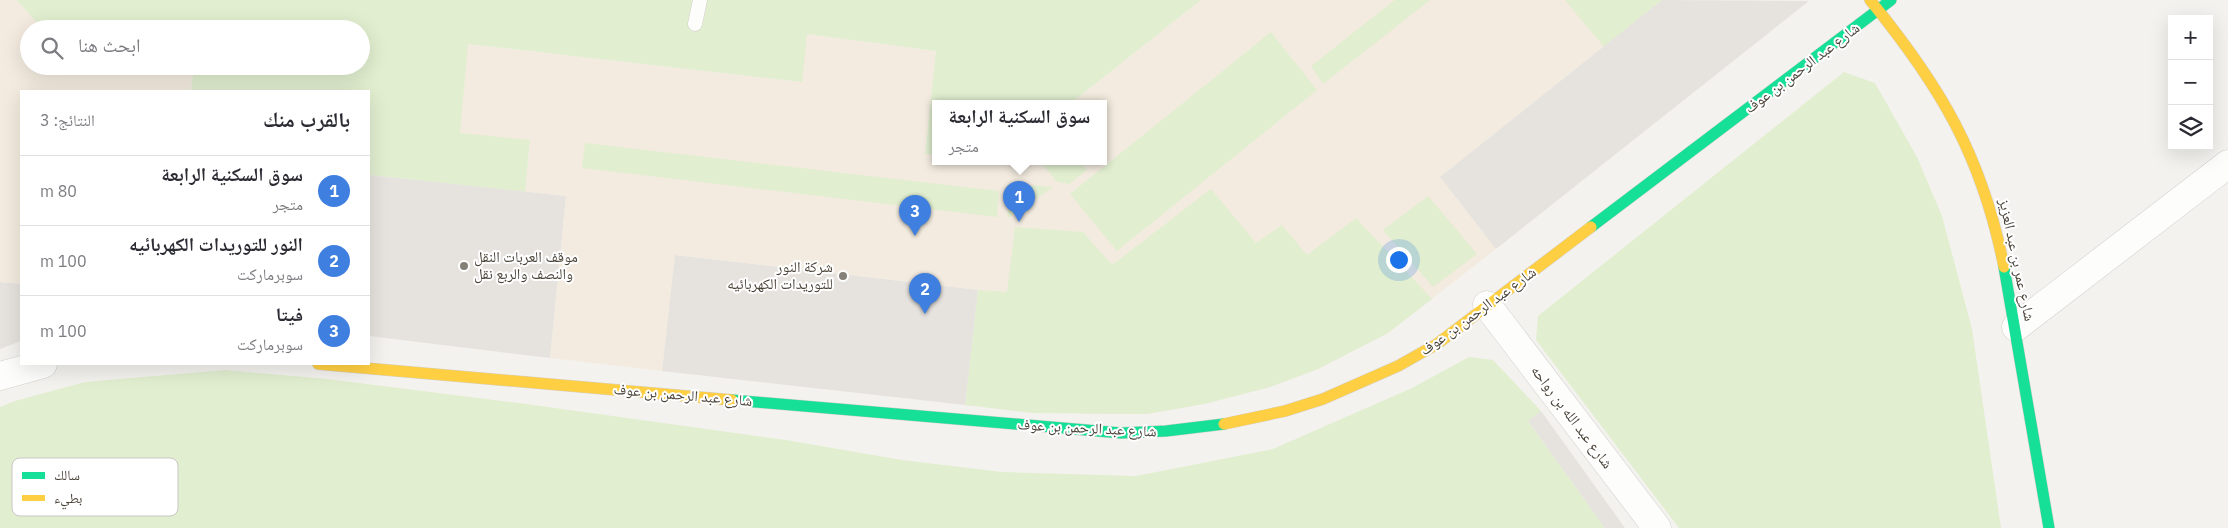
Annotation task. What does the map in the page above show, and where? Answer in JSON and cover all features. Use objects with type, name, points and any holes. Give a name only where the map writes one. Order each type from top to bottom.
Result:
[{"type":"street","name":"شارع عمر بن عبد العزيز","points":[[1870,0],[1919,62],[1939,93],[1974,161],[1988,198],[1999,235],[2049,528]]},
{"type":"street","name":"شارع عبد الرحمن بن عوف","points":[[330,365],[1121,433],[1162,432],[1243,423],[1294,410],[1344,393],[1392,371],[1437,344],[1891,0]]},
{"type":"street","points":[[2016,327],[2228,164]]},
{"type":"street","name":"شارع عبد الله بن رواحه","points":[[1487,305],[1657,528]]},
{"type":"street","points":[[0,376],[40,365]]},
{"type":"lane","points":[[695,24],[700,0]]},
{"type":"shaded area","points":[[0,0],[17,0],[34,20],[20,20],[20,75],[193,75],[191,90],[20,90],[20,284],[0,282]]},
{"type":"shaded area","points":[[1201,0],[1662,0],[1440,177],[1496,249],[1388,333],[1318,369],[1270,387],[1204,404],[1147,414],[1087,414],[965,405],[978,290],[676,255],[662,371],[550,358],[566,196],[525,192],[530,141],[460,134],[467,44],[802,82],[806,34],[936,51],[925,154],[932,155],[932,165],[1107,165],[1107,100],[1075,100]]},
{"type":"shaded area","points":[[1662,0],[1809,1],[1496,249],[1440,177]]},
{"type":"shaded area","name":"موقف العربات النقل والنصف والربع نقل","points":[[370,175],[566,196],[550,358],[370,336]]},
{"type":"shaded area","points":[[675,255],[978,290],[965,405],[662,371]]},
{"type":"shaded area","points":[[0,282],[20,284],[20,341],[0,349]]},
{"type":"shaded area","points":[[1541,411],[1625,528],[1605,528],[1528,421]]},
{"type":"green space","points":[[17,0],[1201,0],[1075,100],[932,100],[932,155],[925,154],[936,51],[807,34],[802,82],[468,44],[460,133],[530,140],[525,192],[370,175],[370,90],[191,90],[193,75],[370,75],[370,20],[34,20]]},
{"type":"green space","points":[[1395,0],[1430,0],[1323,84],[1311,66]]},
{"type":"green space","points":[[1565,0],[1662,0],[1604,47]]},
{"type":"green space","points":[[1271,32],[1317,90],[1117,251],[1070,194]]},
{"type":"green space","points":[[1844,72],[1875,83],[1917,157],[1942,216],[1972,329],[2001,528],[1679,528],[1536,340],[1538,316]]},
{"type":"green space","points":[[585,143],[999,191],[997,217],[582,168]]},
{"type":"green space","points":[[1043,165],[1083,165],[1087,170],[1069,184],[1057,182]]},
{"type":"green space","points":[[1012,184],[1053,187],[1007,219]]},
{"type":"green space","points":[[1211,189],[1256,243],[1282,225],[1307,255],[1356,218],[1432,299],[1388,333],[1318,369],[1270,387],[1204,404],[1147,414],[1032,413],[965,405],[978,290],[1007,292],[1015,227],[1083,232],[1112,265]]},
{"type":"green space","points":[[1428,196],[1477,254],[1433,287],[1383,230]]},
{"type":"green space","points":[[1469,357],[1493,360],[1541,411],[1528,421],[1605,528],[0,528],[0,407],[15,401],[85,382],[225,370],[327,379],[519,403],[786,440],[902,460],[1002,472],[1136,476],[1273,449],[1412,388]]},
{"type":"traffic: fast","points":[[1591,227],[1891,0]]},
{"type":"traffic: fast","points":[[2004,267],[2049,528]]},
{"type":"traffic: fast","points":[[732,400],[1121,433],[1166,431],[1224,424]]},
{"type":"traffic: slow","points":[[1870,0],[1918,63],[1938,93],[1955,124],[1971,157],[1984,191],[2004,267]]},
{"type":"traffic: slow","points":[[1224,424],[1285,411],[1323,399],[1398,366],[1437,344],[1591,227]]},
{"type":"traffic: slow","points":[[330,365],[732,400]]},
{"type":"place","name":"سوق السكنية الرابعة","points":[[1019,222]]},
{"type":"place","name":"فيتا","points":[[915,236]]},
{"type":"place","name":"موقف العربات النقل والنصف والربع نقل","points":[[464,266]]},
{"type":"place","name":"شركة النور للتوريدات الكهربائيه","points":[[843,276]]},
{"type":"place","name":"النور للتوريدات الكهربائيه","points":[[925,314]]}]
